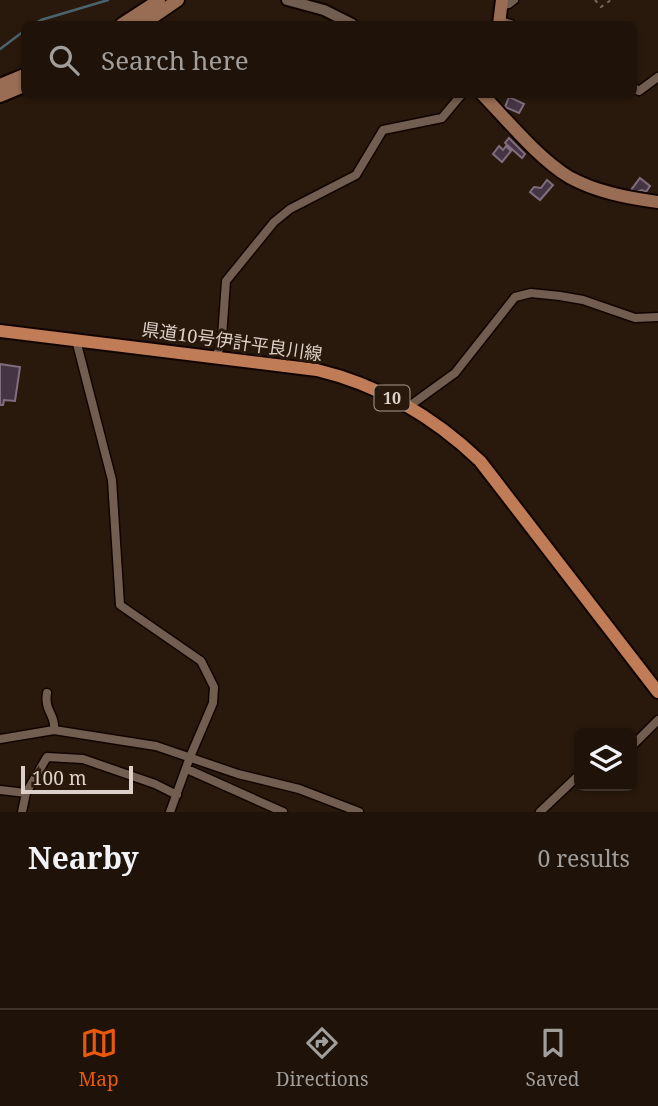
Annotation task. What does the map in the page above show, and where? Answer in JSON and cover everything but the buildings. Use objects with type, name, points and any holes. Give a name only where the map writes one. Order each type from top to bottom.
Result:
[{"type":"main road","points":[[127,21],[159,0]]},
{"type":"main road","points":[[147,21],[178,0]]},
{"type":"main road","points":[[503,21],[506,2]]},
{"type":"main road","points":[[0,85],[21,76]]},
{"type":"main road","points":[[0,96],[21,87]]},
{"type":"main road","points":[[486,98],[566,175],[620,195],[658,202]]},
{"type":"main road","name":"県道10号伊計平良川線","points":[[0,331],[296,366],[337,374],[408,407],[433,421],[489,471],[658,692]]},
{"type":"street","points":[[287,0],[324,10],[346,21]]},
{"type":"street","points":[[637,90],[658,77]]},
{"type":"street","points":[[217,356],[222,337],[226,281],[274,222],[289,209],[356,175],[383,130],[442,118],[459,98]]},
{"type":"street","points":[[408,407],[455,373],[515,297],[531,293],[560,296],[583,300],[635,318],[658,317]]},
{"type":"street","points":[[76,340],[112,480],[120,605],[201,660],[214,687],[213,703],[170,812]]},
{"type":"street","points":[[47,693],[46,704],[55,722],[54,730]]},
{"type":"street","points":[[637,741],[658,720]]},
{"type":"street","points":[[0,739],[54,730],[156,746],[238,774],[299,789],[359,812]]},
{"type":"street","points":[[22,812],[26,793],[47,757],[83,759],[155,784],[177,795]]},
{"type":"street","points":[[187,769],[282,812]]},
{"type":"street","points":[[540,812],[574,780]]},
{"type":"street","points":[[0,790],[26,793]]},
{"type":"path","points":[[596,0],[601,7],[611,0]]},
{"type":"waterway","points":[[39,21],[108,0]]},
{"type":"waterway","points":[[0,49],[21,33]]}]
